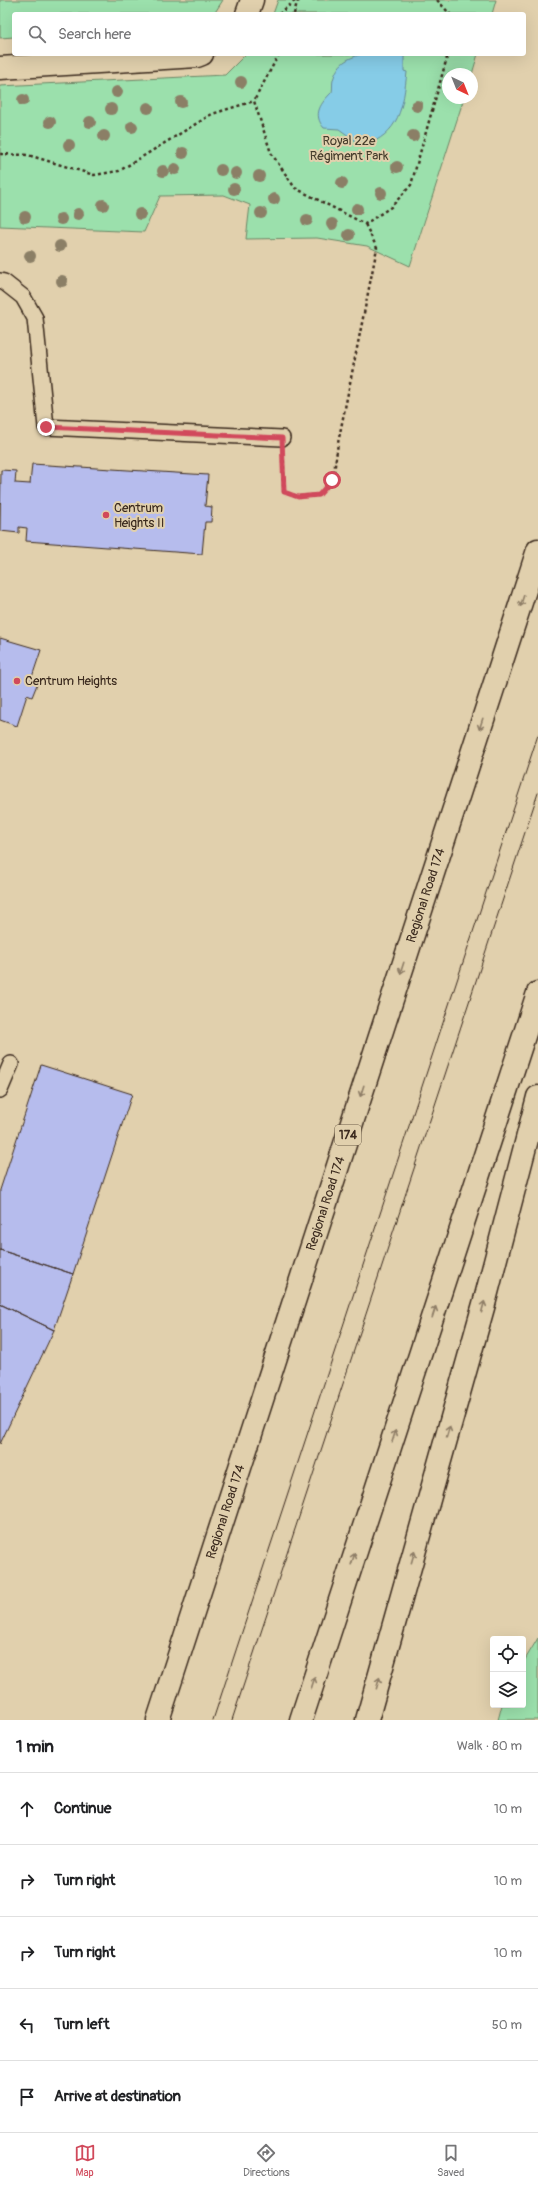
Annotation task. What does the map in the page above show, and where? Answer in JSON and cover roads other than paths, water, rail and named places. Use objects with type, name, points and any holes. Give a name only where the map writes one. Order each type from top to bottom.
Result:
[{"type":"main road","points":[[248,12],[252,0]]},
{"type":"main road","points":[[0,68],[197,56]]},
{"type":"main road","name":"Regional Road 174","points":[[158,1720],[538,550]]},
{"type":"main road","points":[[301,1720],[538,993]]},
{"type":"main road","points":[[367,1720],[484,1304],[538,1097]]},
{"type":"lane","points":[[0,282],[4,282],[23,297],[35,318],[46,427],[282,438]]},
{"type":"lane","points":[[0,1090],[10,1064]]},
{"type":"water","points":[[356,56],[404,56],[404,71],[407,72],[401,108],[392,127],[375,141],[363,146],[339,129],[324,128],[320,123],[318,113],[324,100],[332,92],[333,80],[337,69],[343,62]]},
{"type":"tram line","points":[[213,1720],[538,735]]},
{"type":"tram line","points":[[232,1720],[538,793]]},
{"type":"place","name":"Centrum Heights II","points":[[106,515]]},
{"type":"place","name":"Centrum Heights","points":[[17,681]]},
{"type":"park label","name":"Royal 22e Régiment Park","points":[[349,148]]}]
